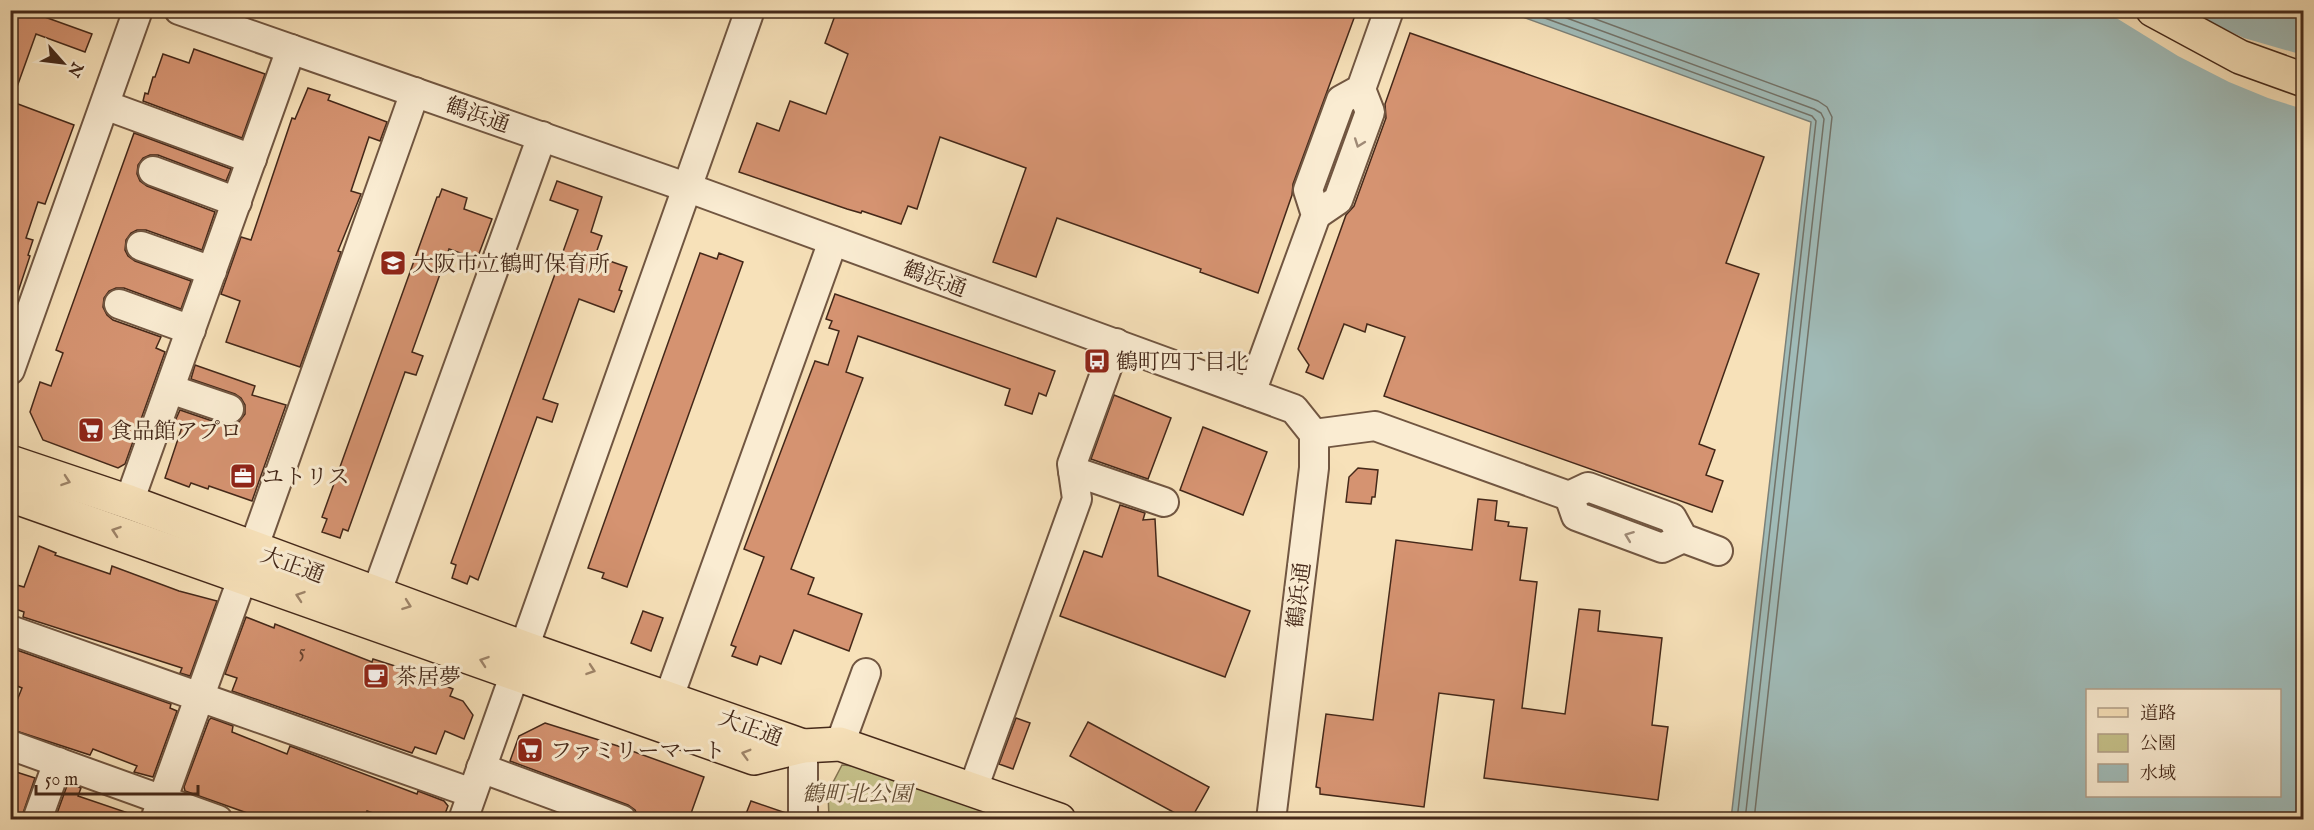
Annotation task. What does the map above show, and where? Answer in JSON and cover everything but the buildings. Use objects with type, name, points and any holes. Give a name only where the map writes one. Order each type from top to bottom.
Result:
[{"type":"main road","points":[[2153,10],[2240,57],[2304,80]]},
{"type":"main road","name":"大正通","points":[[10,462],[129,502],[248,563],[520,660],[669,697],[803,746]]},
{"type":"main road","name":"大正通","points":[[10,495],[248,563],[376,594],[520,660],[754,758],[803,746]]},
{"type":"main road","points":[[803,746],[840,744],[1059,819]]},
{"type":"street","points":[[10,370],[138,10]]},
{"type":"street","name":"鶴浜通","points":[[179,10],[686,187],[1294,409],[1314,434],[1314,468],[1271,819]]},
{"type":"street","points":[[463,819],[750,10]]},
{"type":"street","points":[[1251,393],[1316,215],[1308,190],[1341,100],[1361,89],[1389,10]]},
{"type":"street","points":[[129,502],[291,49]]},
{"type":"street","points":[[159,809],[415,92]]},
{"type":"street","points":[[105,105],[252,159]]},
{"type":"street","points":[[376,594],[542,136]]},
{"type":"street","points":[[153,171],[237,202]]},
{"type":"street","points":[[669,697],[833,241]]},
{"type":"street","points":[[141,246],[212,271]]},
{"type":"street","points":[[119,304],[191,330]]},
{"type":"street","points":[[973,789],[1077,499],[1072,464],[1116,343]]},
{"type":"street","points":[[170,389],[229,409]]},
{"type":"street","points":[[1314,434],[1375,426],[1569,496],[1588,487],[1672,518],[1683,538],[1718,551]]},
{"type":"street","points":[[1073,471],[1164,502]]},
{"type":"street","points":[[10,630],[200,696],[477,780],[622,819]]},
{"type":"street","points":[[840,744],[866,673]]},
{"type":"street","points":[[10,745],[58,762],[159,809],[218,819]]},
{"type":"street","points":[[802,819],[803,746]]},
{"type":"street","points":[[37,819],[58,762]]},
{"type":"green space","name":"鶴町北公園","points":[[842,765],[855,766],[1005,819],[829,819],[828,792]]},
{"type":"water","points":[[1506,11],[2303,11],[2303,819],[1731,819],[1811,122]]},
{"type":"pier","points":[[2105,11],[2186,11],[2244,38],[2303,55],[2303,109],[2229,82],[2178,56]]},
{"type":"place","name":"大阪市立鶴町保育所","points":[[393,263]]},
{"type":"place","name":"鶴町四丁目北","points":[[1097,361]]},
{"type":"place","name":"食品館アプロ","points":[[91,430]]},
{"type":"place","name":"ユトリス","points":[[243,476]]},
{"type":"place","name":"茶居夢","points":[[376,676]]},
{"type":"place","name":"ファミリーマート","points":[[530,750]]}]
